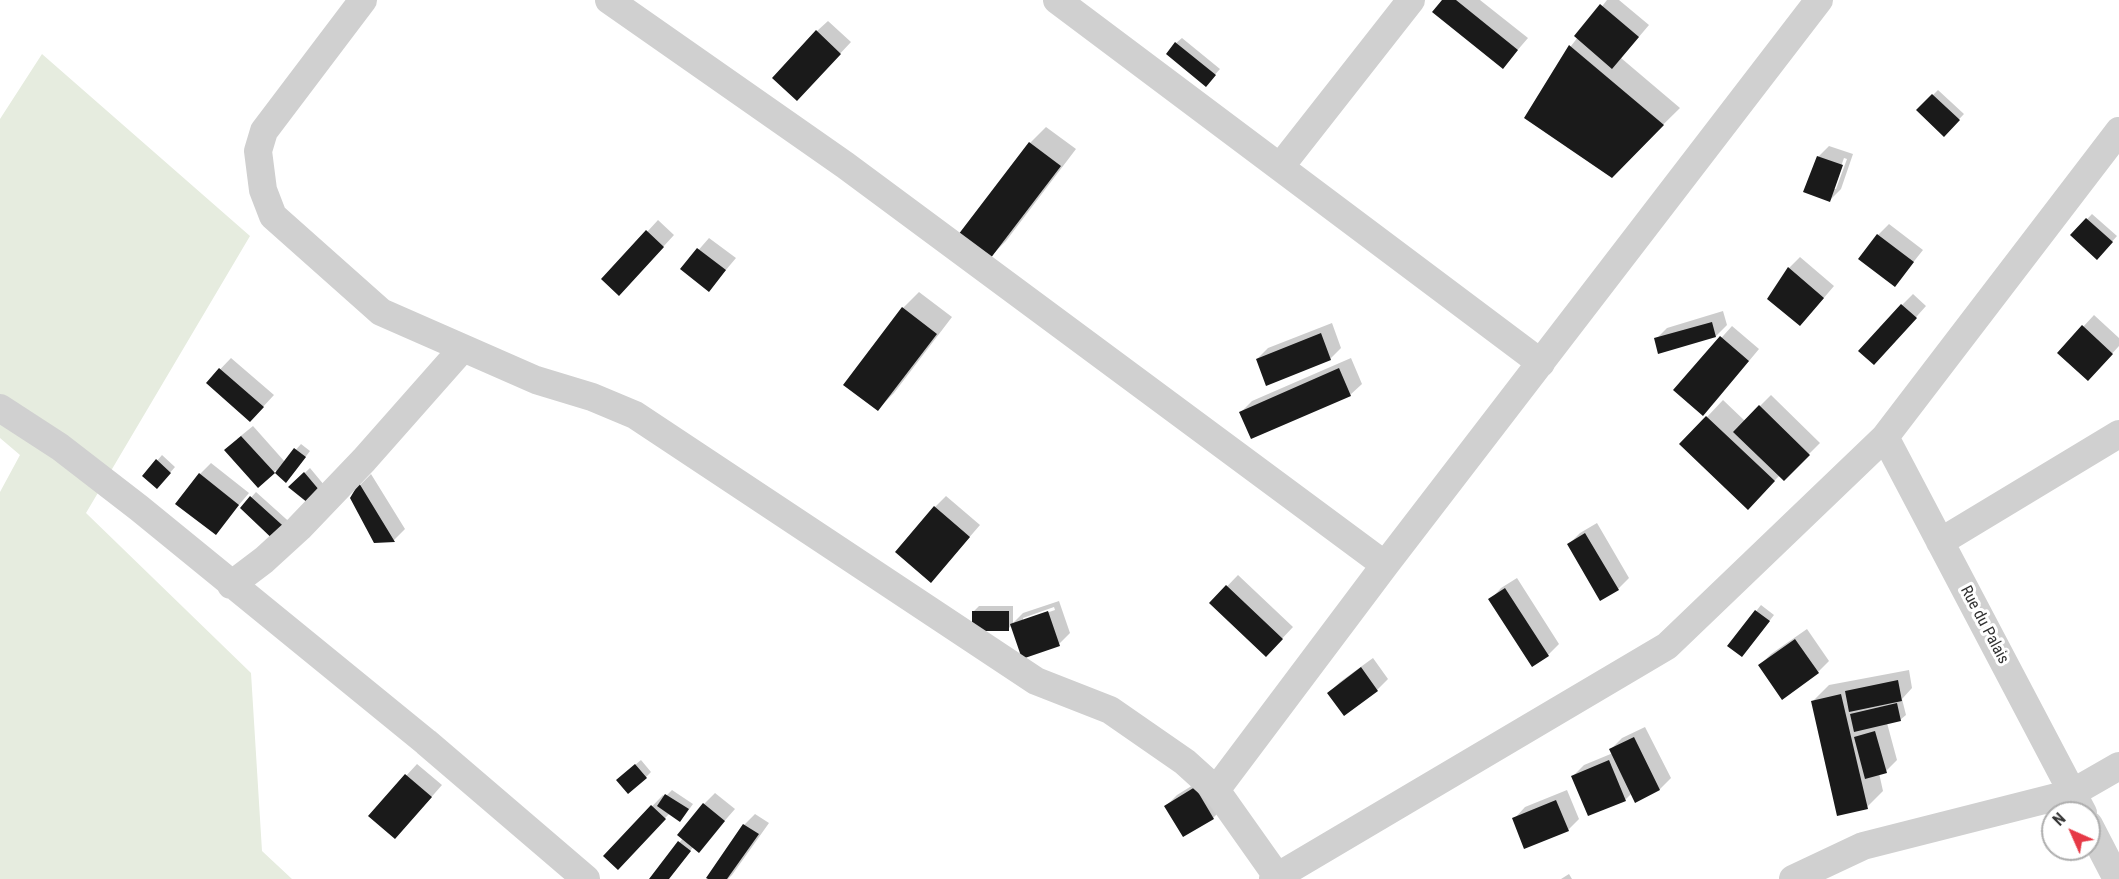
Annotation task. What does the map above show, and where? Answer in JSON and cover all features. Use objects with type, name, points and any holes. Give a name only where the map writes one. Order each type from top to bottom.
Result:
[{"type":"street","points":[[363,0],[264,131],[258,151],[263,190],[273,216],[381,312],[536,380],[592,397],[635,416],[1036,681],[1110,710],[1185,762],[1216,790],[1276,878],[1667,646],[1885,437],[2119,131]]},
{"type":"street","points":[[609,0],[845,165],[1385,565]]},
{"type":"street","points":[[1057,0],[1540,363]]},
{"type":"street","points":[[1280,167],[1411,0]]},
{"type":"street","points":[[1216,790],[1385,565],[1819,0]]},
{"type":"street","points":[[231,585],[264,560],[299,528],[364,460],[463,348]]},
{"type":"street","points":[[0,408],[60,447],[110,485],[417,734],[586,879]]},
{"type":"street","points":[[1940,542],[2119,434]]},
{"type":"street","name":"Rue du Palais","points":[[1885,437],[2076,801]]},
{"type":"street","points":[[2079,801],[2119,766]]},
{"type":"street","points":[[1794,879],[1863,846],[2041,810]]},
{"type":"street","points":[[2101,848],[2117,879]]},
{"type":"shaded area","points":[[42,54],[250,236],[86,513],[251,673],[262,851],[292,879],[0,879],[0,492],[20,455],[0,438],[0,119]]},
{"type":"building","points":[[1442,0],[1456,0],[1518,50],[1503,69],[1432,12]]},
{"type":"building","points":[[1600,4],[1639,37],[1612,69],[1574,36]]},
{"type":"building","points":[[816,30],[841,54],[797,101],[772,78]]},
{"type":"building","points":[[1175,42],[1216,75],[1206,87],[1166,54]]},
{"type":"building","points":[[1569,45],[1664,125],[1612,178],[1524,118]]},
{"type":"building","points":[[1932,94],[1960,120],[1944,137],[1916,110]]},
{"type":"building","points":[[1029,142],[1061,166],[990,259],[958,235]]},
{"type":"building","points":[[1817,156],[1843,165],[1830,202],[1803,192]]},
{"type":"building","points":[[2086,218],[2113,242],[2097,260],[2070,235]]},
{"type":"building","points":[[646,230],[664,247],[619,296],[601,279]]},
{"type":"building","points":[[1877,234],[1914,262],[1895,287],[1858,259]]},
{"type":"building","points":[[697,248],[726,270],[709,292],[680,269]]},
{"type":"building","points":[[1788,267],[1824,298],[1800,326],[1767,299]]},
{"type":"building","points":[[1901,304],[1917,318],[1874,365],[1858,351]]},
{"type":"building","points":[[902,307],[937,334],[878,411],[843,385]]},
{"type":"building","points":[[1712,322],[1716,337],[1658,354],[1654,338]]},
{"type":"building","points":[[2082,325],[2113,354],[2088,381],[2057,353]]},
{"type":"building","points":[[1321,333],[1331,360],[1266,386],[1256,359]]},
{"type":"building","points":[[1720,336],[1749,361],[1703,416],[1673,390]]},
{"type":"building","points":[[219,368],[264,407],[250,422],[206,383]]},
{"type":"building","points":[[1339,368],[1351,396],[1251,439],[1239,412]]},
{"type":"building","points":[[1759,405],[1810,455],[1784,481],[1733,432]]},
{"type":"building","points":[[1706,416],[1775,481],[1748,510],[1679,444]]},
{"type":"building","points":[[241,436],[275,473],[258,488],[224,450]]},
{"type":"building","points":[[294,448],[306,457],[286,483],[275,473]]},
{"type":"building","points":[[156,459],[171,473],[157,489],[142,476]]},
{"type":"building","points":[[304,472],[325,497],[313,507],[288,487]]},
{"type":"building","points":[[199,473],[239,505],[216,535],[175,504]]},
{"type":"building","points":[[359,483],[395,542],[374,543],[350,498]]},
{"type":"building","points":[[250,496],[291,533],[279,545],[240,508]]},
{"type":"building","points":[[934,506],[970,537],[931,583],[895,552]]},
{"type":"building","points":[[1585,533],[1619,590],[1600,601],[1567,544]]},
{"type":"building","points":[[1226,585],[1283,639],[1266,657],[1209,603]]},
{"type":"building","points":[[1505,588],[1549,656],[1532,667],[1488,599]]},
{"type":"building","points":[[1755,610],[1770,621],[1742,657],[1727,646]]},
{"type":"building","points":[[972,611],[1009,611],[1009,631],[972,631]]},
{"type":"building","points":[[1048,611],[1060,646],[1022,659],[1010,624]]},
{"type":"building","points":[[1795,639],[1819,673],[1782,700],[1758,665]]},
{"type":"building","points":[[1361,667],[1378,691],[1344,716],[1327,693]]},
{"type":"building","points":[[1898,680],[1902,701],[1849,712],[1845,691]]},
{"type":"building","points":[[1841,694],[1868,809],[1837,816],[1811,701]]},
{"type":"building","points":[[1897,703],[1901,721],[1854,732],[1850,714]]},
{"type":"building","points":[[1875,731],[1887,773],[1865,779],[1854,737]]},
{"type":"building","points":[[1634,737],[1660,790],[1635,803],[1609,749]]},
{"type":"building","points":[[1609,760],[1626,801],[1588,816],[1571,776]]},
{"type":"building","points":[[635,764],[647,778],[628,794],[616,780]]},
{"type":"building","points":[[405,774],[432,797],[395,839],[368,816]]},
{"type":"building","points":[[1195,787],[1214,819],[1183,837],[1164,806]]},
{"type":"building","points":[[665,794],[689,809],[680,822],[657,806]]},
{"type":"building","points":[[1556,800],[1569,831],[1524,849],[1512,818]]},
{"type":"building","points":[[703,803],[725,821],[699,853],[677,835]]},
{"type":"building","points":[[651,805],[666,819],[618,870],[603,856]]},
{"type":"building","points":[[743,824],[759,834],[727,879],[706,878]]},
{"type":"building","points":[[678,841],[691,851],[669,879],[649,879]]}]
